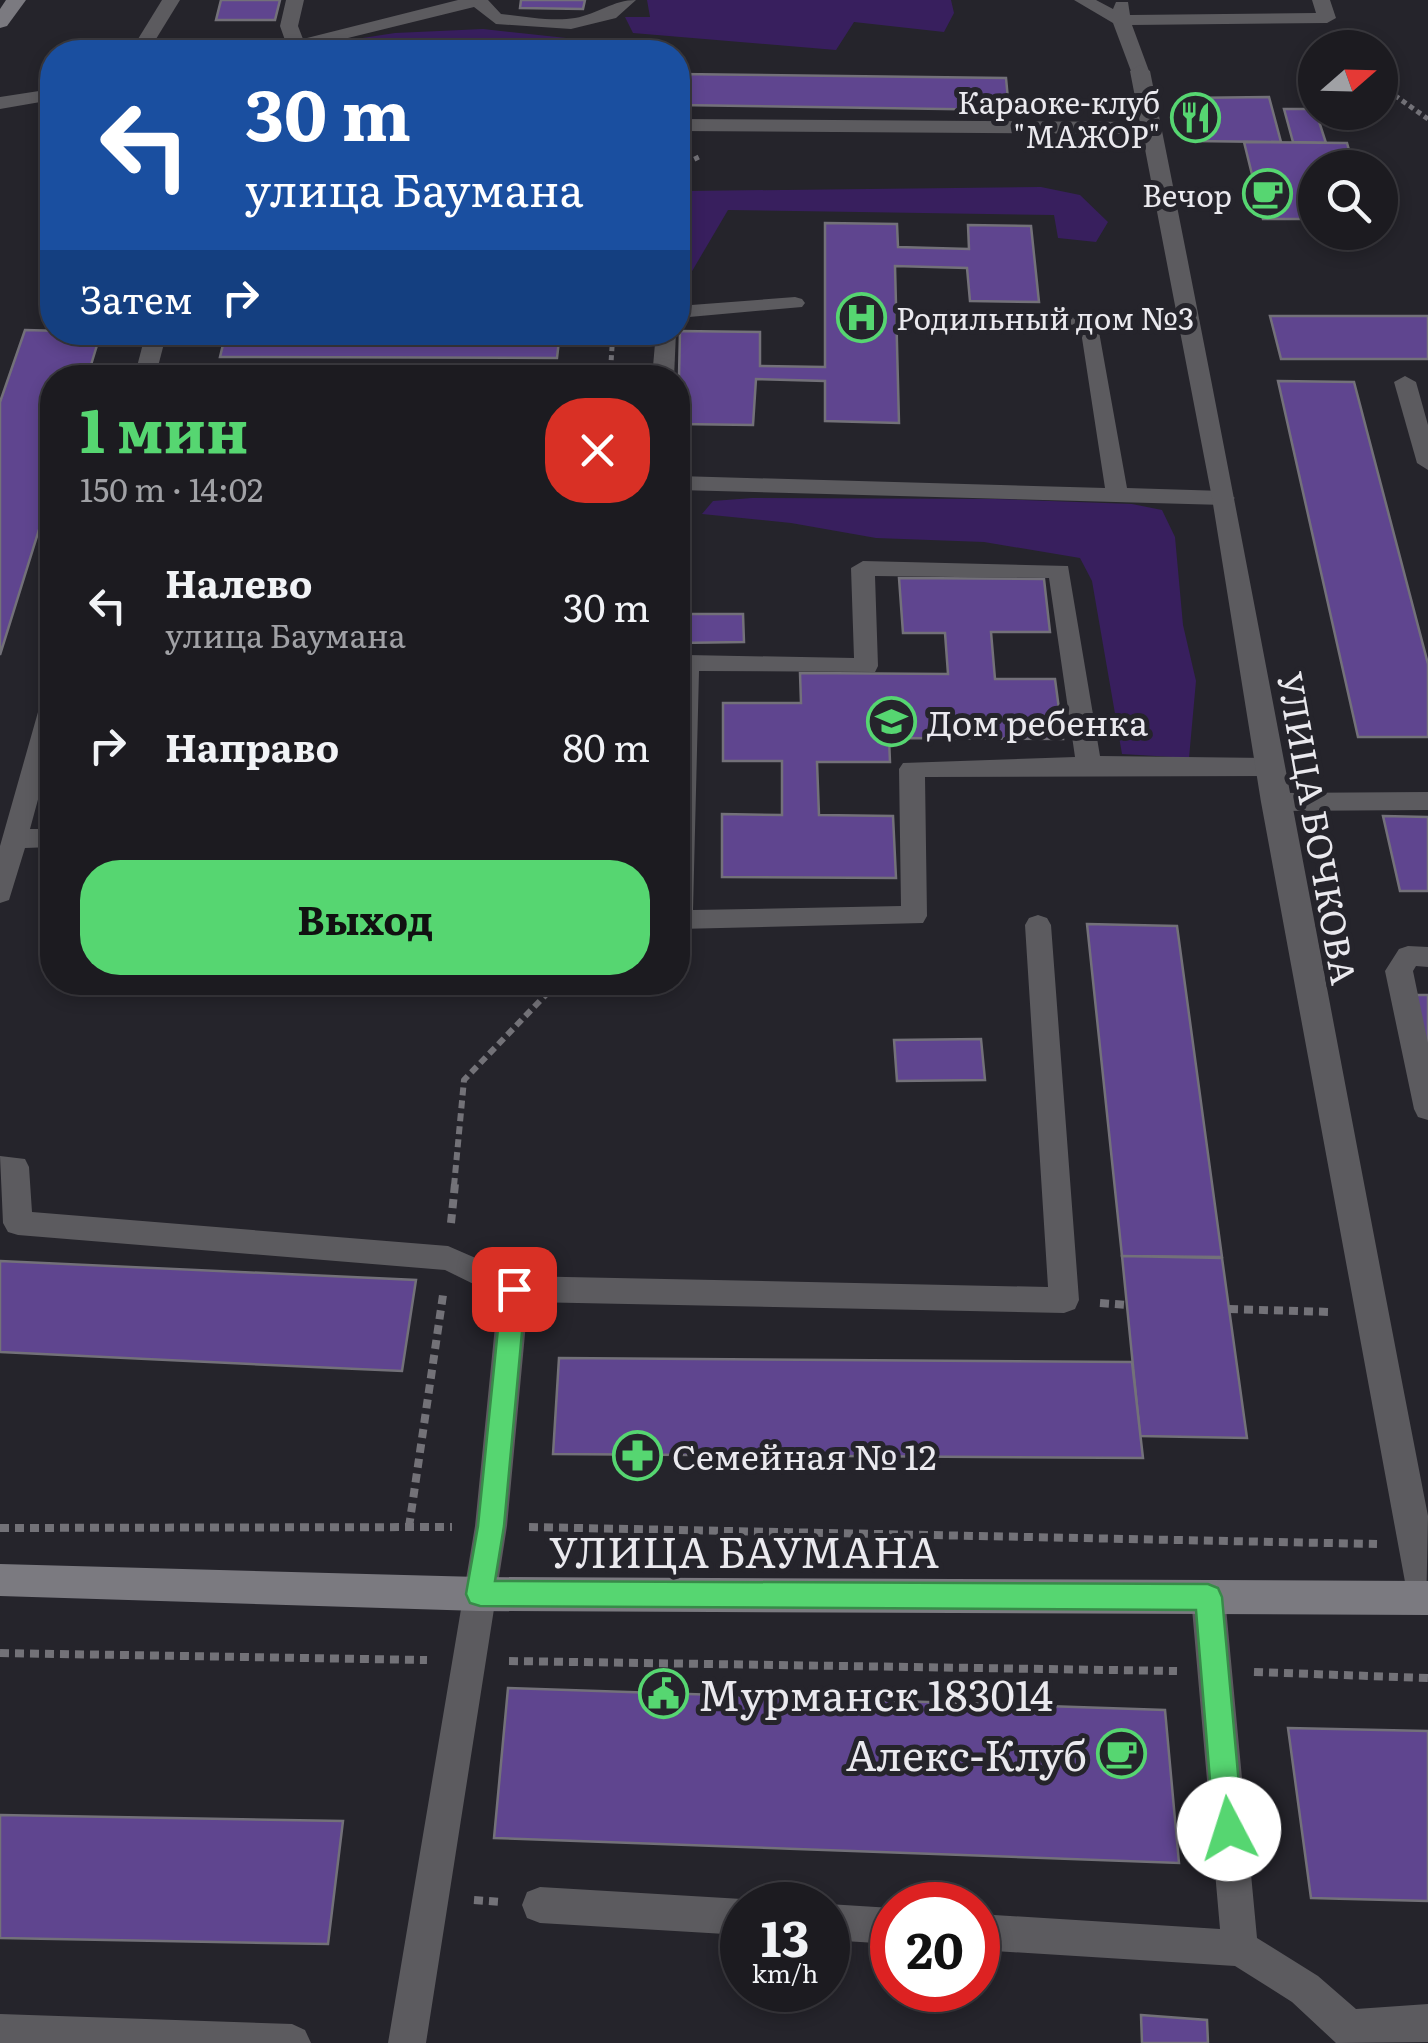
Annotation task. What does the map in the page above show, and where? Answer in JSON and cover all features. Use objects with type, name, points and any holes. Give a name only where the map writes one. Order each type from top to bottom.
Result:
[{"type":"street","points":[[0,22],[16,0]]},
{"type":"street","name":"УЛИЦА БОЧКОВА","points":[[1140,72],[1224,498],[1274,802],[1369,1313],[1427,1598]]},
{"type":"street","name":"УЛИЦА БАУМАНА","points":[[0,1580],[480,1594],[1427,1598]]},
{"type":"lane","points":[[146,40],[171,0]]},
{"type":"lane","points":[[294,0],[289,26],[294,40]]},
{"type":"lane","points":[[320,40],[479,1],[496,19],[572,24],[610,14],[627,0]]},
{"type":"lane","points":[[1082,0],[1121,20],[1327,18],[1320,0]]},
{"type":"lane","points":[[1123,0],[1121,20],[1140,72]]},
{"type":"lane","points":[[0,102],[40,97]]},
{"type":"lane","points":[[690,125],[1150,128]]},
{"type":"lane","points":[[690,311],[795,304]]},
{"type":"lane","points":[[923,317],[1089,320],[1118,493]]},
{"type":"lane","points":[[1404,382],[1428,463]]},
{"type":"lane","points":[[690,483],[1224,498]]},
{"type":"lane","points":[[690,663],[866,666],[864,568],[1060,570],[1089,765]]},
{"type":"lane","points":[[0,893],[40,748]]},
{"type":"lane","points":[[690,920],[914,916],[912,769],[1089,765],[1268,767]]},
{"type":"lane","points":[[1274,802],[1428,802]]},
{"type":"lane","points":[[15,839],[40,838]]},
{"type":"lane","points":[[0,1168],[16,1167],[18,1223],[448,1258],[514,1289],[1064,1300],[1038,925]]},
{"type":"lane","points":[[1428,957],[1408,956],[1399,971],[1428,1109]]},
{"type":"lane","points":[[407,2043],[472,1660],[491,1526],[514,1289]]},
{"type":"lane","points":[[1208,1597],[1240,1948]]},
{"type":"lane","points":[[540,1904],[720,1916]]},
{"type":"lane","points":[[1000,1933],[1240,1948],[1314,1994],[1354,2036],[1428,2022]]},
{"type":"lane","points":[[0,2033],[292,2043]]},
{"type":"path","points":[[1398,97],[1428,119]]},
{"type":"path","points":[[409,1527],[448,1258],[464,1080],[546,995]]},
{"type":"path","points":[[1229,1309],[1369,1313]]},
{"type":"path","points":[[0,1528],[491,1526],[1414,1544]]},
{"type":"path","points":[[0,1653],[1428,1678]]},
{"type":"path","points":[[432,1897],[540,1904]]},
{"type":"shaded area","points":[[647,0],[951,0],[954,13],[944,32],[854,22],[836,50],[633,33],[625,17],[650,17]]},
{"type":"shaded area","points":[[483,29],[585,40],[349,40],[395,33]]},
{"type":"shaded area","points":[[1041,187],[1080,195],[1108,222],[1096,242],[1058,238],[1054,215],[728,210],[690,275],[690,191]]},
{"type":"shaded area","points":[[995,499],[1132,504],[1162,510],[1175,537],[1183,625],[1196,681],[1189,758],[1122,754],[1092,581],[1080,558],[984,542],[876,538],[791,523],[702,514],[713,501]]},
{"type":"building","points":[[221,0],[280,0],[275,20],[216,20]]},
{"type":"building","points":[[521,0],[585,0],[583,9],[520,8]]},
{"type":"building","points":[[690,74],[1006,78],[1009,110],[690,105]]},
{"type":"building","points":[[1269,97],[1281,142],[1193,141],[1183,98]]},
{"type":"building","points":[[1284,109],[1298,109],[1298,130],[1322,130],[1326,143],[1293,142]]},
{"type":"building","points":[[1244,142],[1347,143],[1349,150],[1298,150],[1298,219],[1263,219]]},
{"type":"building","name":"Родильный дом №3","points":[[825,223],[897,224],[898,247],[969,249],[968,225],[1031,226],[1039,302],[970,301],[967,268],[895,266],[899,423],[825,421],[825,381],[756,379],[753,425],[690,424],[690,365],[679,365],[680,345],[690,345],[690,331],[760,332],[760,366],[825,367]]},
{"type":"building","points":[[1270,316],[1428,316],[1428,359],[1281,359]]},
{"type":"building","points":[[25,330],[40,330],[40,345],[97,345],[91,365],[40,365],[40,527],[0,655],[0,402]]},
{"type":"building","points":[[223,345],[558,345],[557,358],[220,357]]},
{"type":"building","points":[[1278,381],[1354,382],[1428,664],[1428,737],[1358,737]]},
{"type":"building","name":"Дом ребенка","points":[[899,578],[1044,579],[1050,632],[991,632],[995,679],[1055,679],[1063,739],[889,738],[890,762],[817,762],[819,815],[893,816],[896,878],[722,877],[722,814],[782,815],[782,761],[723,761],[723,703],[801,703],[800,673],[948,674],[945,633],[903,633]]},
{"type":"building","points":[[690,614],[743,614],[744,642],[690,643]]},
{"type":"building","points":[[1383,816],[1428,817],[1428,891],[1400,891]]},
{"type":"building","points":[[1087,924],[1177,926],[1222,1257],[1122,1256]]},
{"type":"building","points":[[1412,995],[1428,995],[1428,1060]]},
{"type":"building","points":[[981,1039],[985,1080],[897,1081],[894,1040]]},
{"type":"building","points":[[1122,1256],[1222,1258],[1247,1438],[1140,1436]]},
{"type":"building","points":[[0,1261],[416,1280],[402,1371],[0,1352]]},
{"type":"building","points":[[559,1358],[1132,1362],[1143,1458],[553,1454]]},
{"type":"building","points":[[508,1688],[1165,1710],[1179,1863],[494,1838]]},
{"type":"building","points":[[1288,1728],[1428,1731],[1428,1901],[1311,1898]]},
{"type":"building","points":[[0,1815],[343,1821],[328,1944],[0,1938]]},
{"type":"building","points":[[1141,2015],[1207,2020],[1208,2043],[1142,2043]]},
{"type":"place","name":"Караоке-клуб \"МАЖОР\"","points":[[1195,118]]},
{"type":"place","name":"Вечор","points":[[1267,194]]},
{"type":"place","name":"Родильный дом №3","points":[[861,317]]},
{"type":"place","name":"Дом ребенка","points":[[892,721]]},
{"type":"place","name":"Семейная № 12","points":[[637,1455]]},
{"type":"place","name":"Мурманск 183014","points":[[663,1693]]},
{"type":"place","name":"Алекс-Клуб","points":[[1122,1753]]},
{"type":"route","points":[[514,1289],[491,1526],[480,1594],[1208,1597],[1229,1829]]}]
